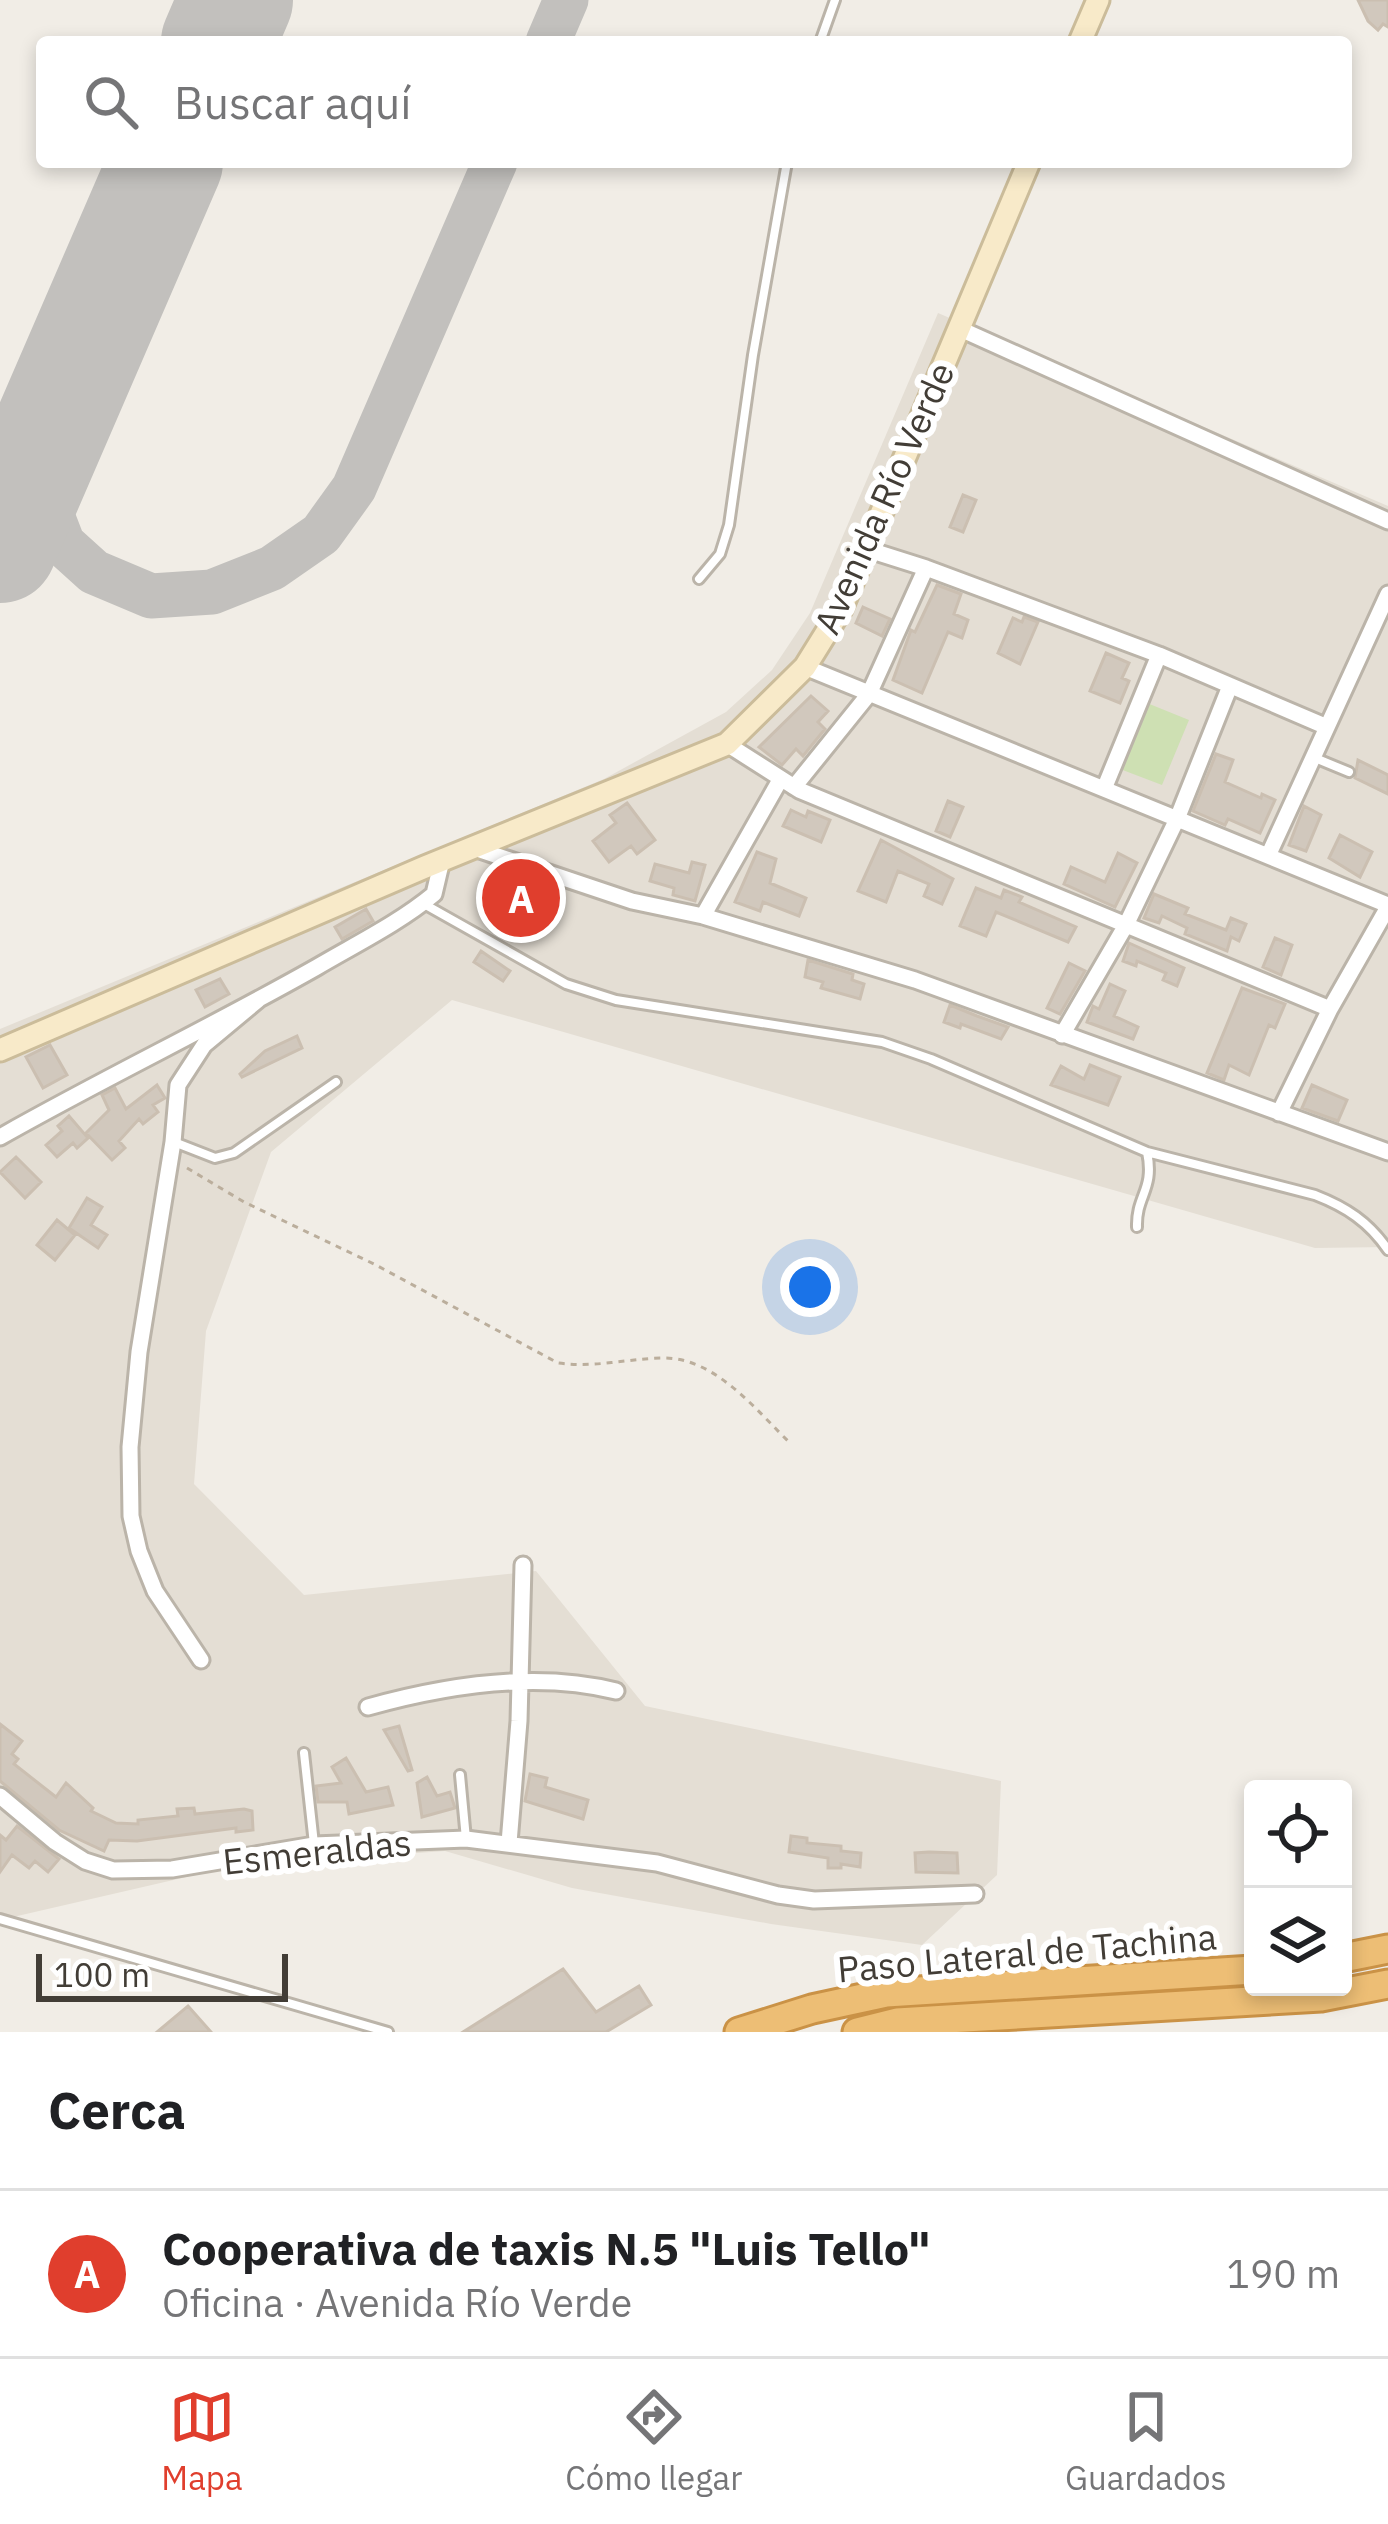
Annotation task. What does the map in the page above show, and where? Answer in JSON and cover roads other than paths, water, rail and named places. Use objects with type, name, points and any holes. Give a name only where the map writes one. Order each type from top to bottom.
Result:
[{"type":"highway","points":[[1352,1956],[1388,1949]]},
{"type":"highway","name":"Paso Lateral de Tachina","points":[[739,2032],[812,2009],[886,1994],[1244,1971]]},
{"type":"highway","name":"Paso Lateral de Tachina","points":[[856,2032],[897,2022],[1321,1997],[1388,1984]]},
{"type":"main road","points":[[1083,36],[1098,0]]},
{"type":"main road","name":"Avenida Río Verde","points":[[0,1050],[442,860],[727,744],[805,667],[841,609],[1026,168]]},
{"type":"street","points":[[958,328],[1388,521]]},
{"type":"street","points":[[866,549],[1159,655],[1327,727]]},
{"type":"street","points":[[703,916],[787,783],[869,694],[926,568]]},
{"type":"street","points":[[1268,856],[1388,594]]},
{"type":"street","points":[[1104,789],[1159,655]]},
{"type":"street","points":[[805,667],[1388,906],[1279,1114]]},
{"type":"street","points":[[1061,1035],[1126,925],[1177,819],[1230,686]]},
{"type":"street","points":[[727,744],[787,783],[1330,1009]]},
{"type":"street","points":[[474,848],[632,901],[703,916],[915,980],[1388,1152]]},
{"type":"street","points":[[0,1137],[124,1067],[258,1000],[423,904],[439,886],[442,860]]},
{"type":"street","points":[[201,1660],[154,1591],[130,1516],[130,1448],[139,1352],[181,1074],[204,1045],[258,1000]]},
{"type":"street","points":[[509,1843],[523,1565]]},
{"type":"street","points":[[368,1707],[452,1688],[520,1683],[583,1682],[616,1691]]},
{"type":"street","name":"Esmeraldas","points":[[0,1796],[55,1842],[85,1861],[112,1870],[172,1869],[314,1845],[466,1839],[657,1863],[814,1900],[975,1894]]},
{"type":"lane","points":[[822,36],[836,0]]},
{"type":"lane","points":[[699,579],[720,554],[729,525],[786,168]]},
{"type":"lane","points":[[1313,757],[1348,772]]},
{"type":"lane","points":[[423,904],[566,983],[616,1000],[882,1042],[1147,1152],[1220,1168],[1341,1205],[1368,1224],[1388,1250]]},
{"type":"lane","points":[[171,1150],[225,1156],[336,1082]]},
{"type":"lane","points":[[1137,1227],[1137,1212],[1151,1180],[1147,1152]]},
{"type":"lane","points":[[304,1753],[314,1845]]},
{"type":"lane","points":[[460,1774],[466,1839]]},
{"type":"lane","points":[[0,1919],[388,2032]]},
{"type":"place","name":"Cooperativa de taxis N.5 \"Luis Tello\"","points":[[521,898]]}]
